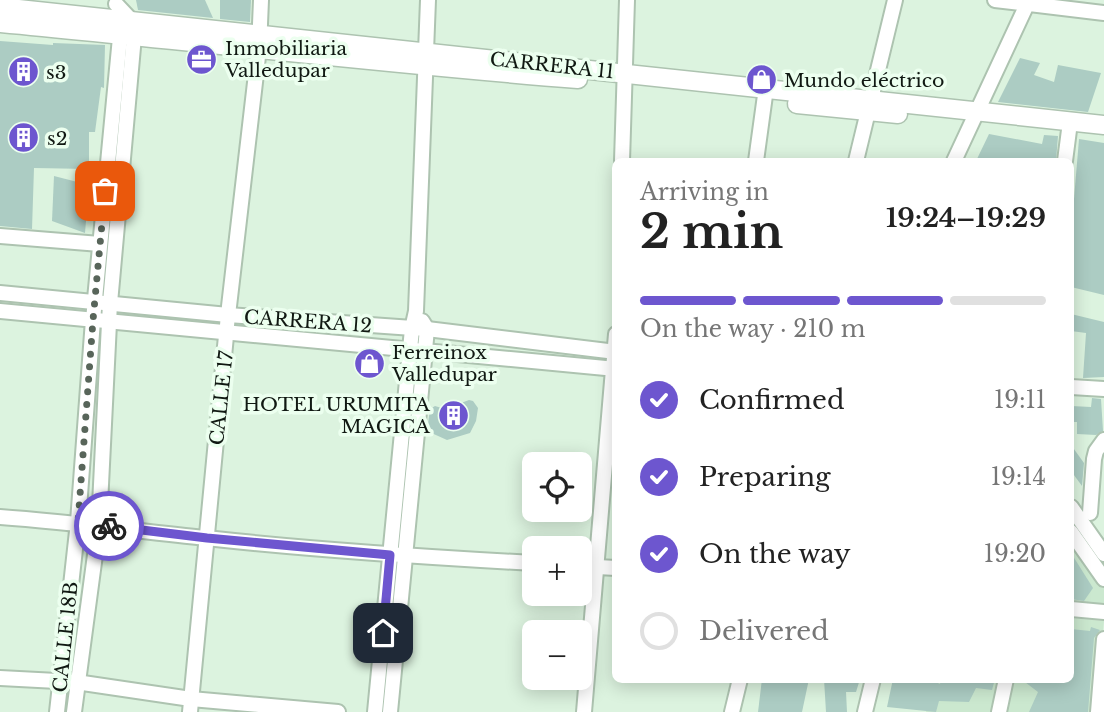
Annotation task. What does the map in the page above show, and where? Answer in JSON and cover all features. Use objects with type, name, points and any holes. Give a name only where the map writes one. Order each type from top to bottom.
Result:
[{"type":"main road","name":"CARRERA 11","points":[[0,7],[123,19],[259,41],[426,60],[625,78],[869,106],[1104,125]]},
{"type":"main road","name":"CARRERA 11","points":[[0,23],[123,19]]},
{"type":"main road","name":"CARRERA 11","points":[[975,115],[1104,134]]},
{"type":"street","name":"CALLE 17","points":[[190,705],[228,315],[259,41],[261,0]]},
{"type":"street","points":[[375,712],[397,555],[419,329],[416,311],[428,0]]},
{"type":"street","points":[[622,158],[627,0]]},
{"type":"street","points":[[857,158],[895,0]]},
{"type":"street","points":[[995,0],[1104,13]]},
{"type":"street","points":[[955,158],[1028,2]]},
{"type":"street","name":"CALLE 18B","points":[[57,712],[78,522],[94,302],[123,19]]},
{"type":"street","name":"CALLE 18B","points":[[74,712],[99,525],[123,19]]},
{"type":"street","points":[[756,158],[765,94]]},
{"type":"street","points":[[1065,158],[1069,130]]},
{"type":"street","points":[[0,236],[100,244]]},
{"type":"street","name":"CARRERA 12","points":[[0,293],[228,315],[419,329],[612,352]]},
{"type":"street","name":"CARRERA 12","points":[[0,311],[612,369]]},
{"type":"street","points":[[1074,387],[1104,389]]},
{"type":"street","points":[[584,712],[612,402]]},
{"type":"street","points":[[1104,440],[1094,459],[1080,513],[1104,554]]},
{"type":"street","points":[[1080,513],[1104,503]]},
{"type":"street","points":[[0,516],[397,555],[522,562]]},
{"type":"street","points":[[1074,536],[1104,579]]},
{"type":"street","points":[[390,712],[397,555]]},
{"type":"street","points":[[592,566],[612,568]]},
{"type":"street","points":[[1074,609],[1104,612]]},
{"type":"street","points":[[1098,712],[1104,639]]},
{"type":"street","points":[[0,678],[76,682],[190,705],[338,712]]},
{"type":"street","points":[[732,712],[739,683]]},
{"type":"street","points":[[865,712],[872,683]]},
{"type":"street","points":[[999,712],[1005,683]]},
{"type":"shaded area","points":[[1074,542],[1104,582],[1104,610],[1074,609]]},
{"type":"shaded area","points":[[1074,618],[1104,621],[1094,712],[1005,712],[1010,683],[1074,683]]},
{"type":"shaded area","points":[[930,683],[1000,683],[995,712],[926,712]]},
{"type":"building","points":[[136,0],[205,0],[213,18],[138,10]]},
{"type":"building","points":[[220,0],[251,0],[250,22],[220,19]]},
{"type":"building","points":[[0,41],[105,45],[104,88],[101,87],[95,132],[89,132],[89,169],[34,168],[32,229],[0,226]]},
{"type":"building","points":[[1020,58],[1040,63],[1034,75],[1054,82],[1058,65],[1101,73],[1088,112],[998,102]]},
{"type":"building","points":[[989,134],[1042,144],[1044,135],[1058,136],[1056,158],[977,158]]},
{"type":"building","points":[[1079,139],[1104,143],[1104,295],[1074,288],[1074,199]]},
{"type":"building","points":[[54,176],[89,185],[85,233],[52,221]]},
{"type":"building","points":[[1074,315],[1104,322],[1104,377],[1083,378],[1086,333],[1074,331]]},
{"type":"building","points":[[1092,398],[1101,399],[1103,431],[1096,435],[1077,434],[1074,406],[1091,407]]},
{"type":"building","name":"HOTEL URUMITA MAGICA","points":[[469,400],[478,408],[470,433],[447,440],[427,431],[430,409],[435,406],[445,409]]},
{"type":"building","points":[[1074,449],[1084,463],[1082,486],[1074,475]]},
{"type":"building","points":[[1074,558],[1093,588],[1084,601],[1074,599]]},
{"type":"building","points":[[1091,627],[1100,630],[1094,638],[1088,712],[1029,712],[1038,692],[1026,683],[1074,683],[1074,629],[1090,631]]},
{"type":"building","points":[[762,683],[808,683],[802,712],[758,712]]},
{"type":"building","points":[[824,683],[859,683],[856,692],[846,692],[847,712],[826,712]]},
{"type":"building","points":[[892,683],[994,683],[992,690],[976,688],[969,702],[939,701],[936,712],[887,707]]},
{"type":"way so far","points":[[105,191],[78,522],[109,526]]},
{"type":"place","name":"Inmobiliaria Valledupar","points":[[202,59]]},
{"type":"place","name":"s3","points":[[23,72]]},
{"type":"place","name":"Mundo eléctrico","points":[[761,80]]},
{"type":"place","name":"s2","points":[[24,138]]},
{"type":"place","name":"Ferreinox Valledupar","points":[[369,363]]},
{"type":"place","name":"HOTEL URUMITA MAGICA","points":[[453,415]]},
{"type":"route","points":[[109,526],[390,555],[383,633]]}]
